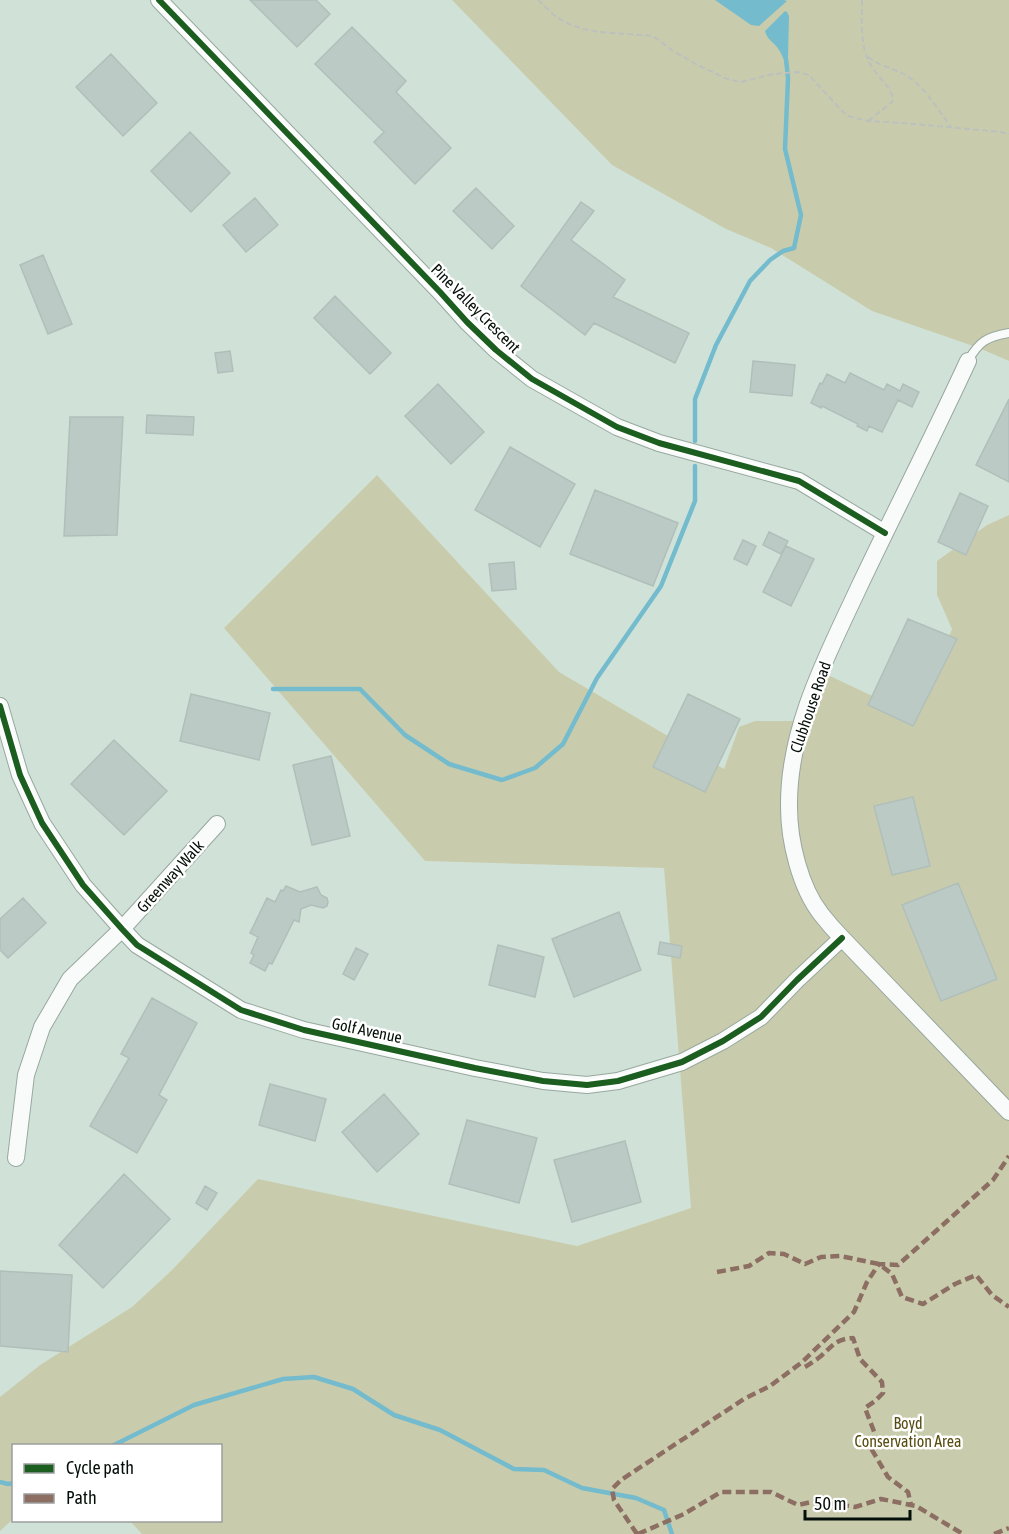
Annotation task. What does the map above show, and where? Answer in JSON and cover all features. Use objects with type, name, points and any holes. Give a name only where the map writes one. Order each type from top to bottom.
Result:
[{"type":"street","name":"Pine Valley Crescent","points":[[159,0],[441,292],[467,322],[496,350],[532,379],[617,427],[659,443],[799,481],[885,533]]},
{"type":"street","name":"Clubhouse Road","points":[[968,361],[819,676],[804,715],[791,764],[789,807],[791,835],[799,870],[820,913],[1009,1112]]},
{"type":"street","name":"Golf Avenue","points":[[0,706],[20,775],[42,823],[83,885],[137,945],[241,1010],[304,1030],[543,1081],[587,1084],[618,1081],[682,1062],[723,1041],[761,1017],[842,938]]},
{"type":"street","name":"Greenway Walk","points":[[16,1158],[26,1075],[42,1027],[70,979],[122,929],[217,824]]},
{"type":"lane","points":[[968,361],[986,339],[1009,333]]},
{"type":"path","points":[[538,0],[556,17],[583,29],[653,36],[696,64],[727,79],[741,82],[775,74],[796,72],[809,75],[848,116],[868,121],[1009,134]]},
{"type":"path","points":[[862,0],[863,34],[869,63],[887,86],[893,98],[892,102],[868,121]]},
{"type":"path","points":[[867,56],[907,76],[921,88],[951,127]]},
{"type":"green space","points":[[452,0],[1009,0],[1009,361],[979,348],[872,311],[771,248],[726,229],[612,165]]},
{"type":"green space","name":"Boyd Conservation Area","points":[[377,475],[559,672],[724,769],[739,727],[755,721],[799,721],[813,685],[828,675],[883,701],[939,662],[952,629],[937,595],[937,561],[987,525],[1009,515],[1009,1534],[142,1534],[131,1522],[222,1522],[222,1444],[12,1444],[12,1520],[0,1531],[0,1397],[40,1365],[132,1307],[172,1270],[258,1179],[577,1246],[691,1208],[664,868],[425,861],[224,628]]},
{"type":"water","points":[[715,0],[787,1],[759,26],[751,25]]},
{"type":"water","points":[[785,11],[789,16],[788,58],[784,60],[765,31]]},
{"type":"building","points":[[250,0],[316,0],[330,14],[297,47]]},
{"type":"building","points":[[352,27],[406,81],[396,92],[451,148],[415,184],[374,142],[384,132],[315,64]]},
{"type":"building","points":[[111,54],[157,103],[123,136],[76,87]]},
{"type":"building","points":[[190,132],[230,173],[191,212],[151,171]]},
{"type":"building","points":[[476,188],[514,226],[492,249],[453,211]]},
{"type":"building","points":[[255,198],[278,225],[246,252],[223,225]]},
{"type":"building","points":[[581,202],[594,211],[571,240],[625,280],[613,297],[689,333],[675,363],[594,323],[585,335],[521,286]]},
{"type":"building","points":[[43,255],[72,324],[48,334],[20,265]]},
{"type":"building","points":[[335,296],[391,353],[370,374],[314,318]]},
{"type":"building","points":[[230,351],[233,371],[218,373],[215,353]]},
{"type":"building","points":[[753,361],[795,365],[792,396],[750,392]]},
{"type":"building","points":[[850,373],[884,390],[887,384],[900,391],[903,384],[919,392],[912,407],[898,400],[882,432],[869,426],[867,431],[822,406],[821,408],[811,403],[827,374],[845,383]]},
{"type":"building","points":[[438,384],[484,432],[451,464],[405,416]]},
{"type":"building","points":[[1009,399],[1009,482],[976,465]]},
{"type":"building","points":[[147,415],[194,417],[193,435],[146,433]]},
{"type":"building","points":[[70,417],[123,417],[117,535],[64,536]]},
{"type":"building","points":[[510,447],[575,484],[540,547],[475,510]]},
{"type":"building","points":[[595,490],[678,523],[653,586],[570,554]]},
{"type":"building","points":[[960,493],[988,506],[966,555],[938,542]]},
{"type":"building","points":[[769,532],[788,541],[781,554],[763,545]]},
{"type":"building","points":[[743,540],[756,546],[747,565],[734,559]]},
{"type":"building","points":[[786,546],[814,559],[791,606],[763,592]]},
{"type":"building","points":[[514,562],[516,589],[492,591],[489,564]]},
{"type":"building","points":[[908,619],[957,639],[913,726],[868,705]]},
{"type":"building","points":[[191,694],[270,713],[259,760],[180,741]]},
{"type":"building","points":[[688,694],[740,719],[705,792],[653,767]]},
{"type":"building","points":[[114,740],[167,791],[124,835],[71,784]]},
{"type":"building","points":[[331,756],[350,836],[312,845],[293,765]]},
{"type":"building","points":[[913,797],[930,866],[892,875],[874,806]]},
{"type":"building","points":[[958,883],[997,979],[941,1001],[902,905]]},
{"type":"building","points":[[286,886],[300,892],[317,887],[328,902],[323,908],[311,905],[301,909],[299,922],[294,920],[272,964],[269,963],[265,971],[250,963],[254,955],[251,953],[258,937],[250,933],[267,898],[275,902],[281,890],[283,891]]},
{"type":"building","points":[[23,898],[46,923],[8,958],[0,950],[0,919]]},
{"type":"building","points":[[619,912],[641,970],[574,997],[552,939]]},
{"type":"building","points":[[660,942],[682,946],[680,958],[658,954]]},
{"type":"building","points":[[498,945],[544,957],[535,997],[489,985]]},
{"type":"building","points":[[356,948],[368,954],[354,980],[343,974]]},
{"type":"building","points":[[152,998],[197,1023],[159,1095],[167,1100],[137,1153],[90,1126],[129,1058],[121,1054]]},
{"type":"building","points":[[270,1084],[326,1099],[315,1141],[259,1125]]},
{"type":"building","points":[[384,1094],[419,1134],[377,1172],[342,1132]]},
{"type":"building","points":[[467,1120],[537,1138],[519,1203],[449,1184]]},
{"type":"building","points":[[625,1141],[641,1202],[572,1222],[554,1160]]},
{"type":"building","points":[[124,1174],[170,1219],[103,1288],[59,1245]]},
{"type":"building","points":[[205,1186],[217,1193],[207,1210],[196,1203]]},
{"type":"building","points":[[0,1271],[72,1275],[68,1352],[0,1346]]},
{"type":"waterway","points":[[695,441],[695,399],[716,345],[750,281],[770,260],[783,251],[794,248],[801,215],[785,149],[788,78],[786,59]]},
{"type":"waterway","points":[[273,689],[360,689],[405,735],[449,764],[502,780],[535,768],[563,744],[597,678],[661,586],[695,501],[695,466]]},
{"type":"waterway","points":[[116,1444],[194,1405],[283,1379],[314,1377],[353,1389],[394,1415],[440,1430],[514,1469],[544,1470],[582,1488],[636,1498],[664,1510],[672,1534]]},
{"type":"waterway","points":[[0,1482],[12,1483]]},
{"type":"marked path","points":[[637,1534],[614,1500],[612,1489],[621,1480],[744,1399],[770,1386],[801,1363],[854,1312],[867,1282],[879,1264],[898,1265],[993,1180],[1009,1156]]},
{"type":"marked path","points":[[717,1272],[749,1266],[769,1253],[784,1254],[805,1264],[821,1257],[840,1256],[879,1264],[892,1274],[902,1297],[923,1304],[955,1284],[976,1275],[992,1295],[1009,1307]]},
{"type":"marked path","points":[[805,1367],[835,1343],[853,1338],[860,1359],[882,1382],[883,1393],[865,1408],[875,1434],[872,1450],[888,1477],[908,1492],[911,1505]]},
{"type":"marked path","points":[[638,1534],[684,1514],[721,1492],[771,1492],[798,1505],[816,1501],[855,1507],[881,1499],[916,1506],[963,1534]]},
{"type":"marked path","points":[[994,1534],[1009,1528]]},
{"type":"cycle path","points":[[159,0],[467,322],[496,350],[532,379],[617,427],[659,443],[799,481],[885,533]]},
{"type":"cycle path","points":[[0,706],[20,775],[42,823],[83,885],[137,945],[241,1010],[304,1030],[543,1081],[587,1085],[618,1081],[682,1062],[723,1041],[761,1017],[842,938]]}]
